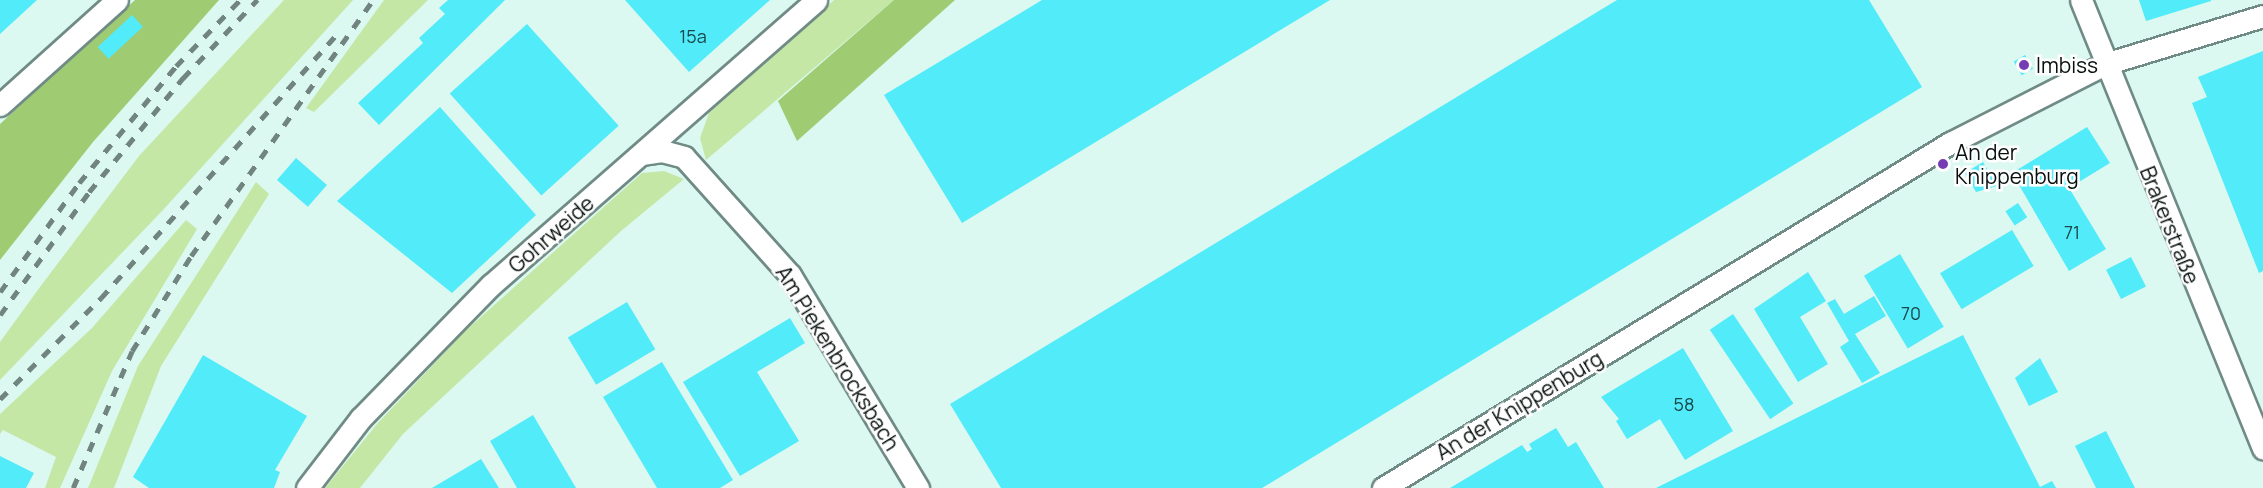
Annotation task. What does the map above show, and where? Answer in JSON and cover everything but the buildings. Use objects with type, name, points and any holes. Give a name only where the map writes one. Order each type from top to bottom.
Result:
[{"type":"street","points":[[0,105],[117,0]]},
{"type":"street","name":"Gohrweide","points":[[307,488],[361,418],[491,285],[816,0]]},
{"type":"street","name":"Brakerstraße","points":[[2081,0],[2104,64],[2263,449]]},
{"type":"street","name":"An der Knippenburg","points":[[1383,488],[1934,153],[2104,64],[2263,16]]},
{"type":"street","name":"Am Piekenbrocksbach","points":[[643,154],[662,151],[684,157],[790,275],[918,488]]},
{"type":"green space","points":[[135,0],[219,0],[93,142],[0,260],[0,124]]},
{"type":"green space","points":[[284,0],[353,0],[163,210],[0,380],[0,342],[40,287],[139,156]]},
{"type":"green space","points":[[384,0],[428,0],[314,112],[306,108]]},
{"type":"green space","points":[[834,0],[894,0],[706,160],[700,138],[709,113]]},
{"type":"green space","points":[[894,0],[955,0],[797,141],[778,101]]},
{"type":"green space","points":[[664,171],[684,179],[621,231],[403,434],[360,488],[325,488],[377,424],[464,332],[642,173]]},
{"type":"green space","points":[[256,182],[269,194],[161,366],[114,488],[88,488],[138,366]]},
{"type":"green space","points":[[186,220],[197,229],[112,371],[60,488],[45,488],[56,457],[3,430],[0,434],[0,414],[92,328]]},
{"type":"railway","points":[[0,292],[79,183],[176,66],[240,0]]},
{"type":"railway","points":[[0,315],[89,192],[183,78],[257,0]]},
{"type":"railway","points":[[73,488],[132,351],[191,256],[373,0]]},
{"type":"railway","points":[[0,399],[101,298],[338,33]]},
{"type":"place","name":"Imbiss","points":[[2024,65]]},
{"type":"place","name":"An der Knippenburg","points":[[1943,164]]}]
